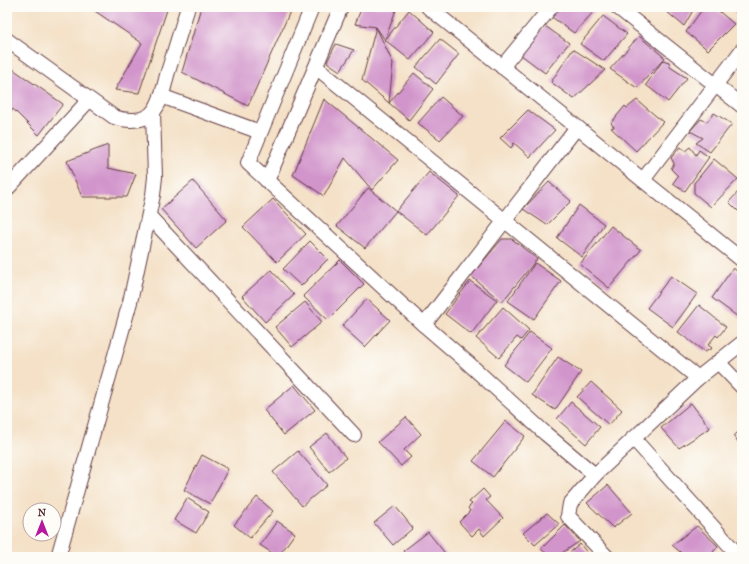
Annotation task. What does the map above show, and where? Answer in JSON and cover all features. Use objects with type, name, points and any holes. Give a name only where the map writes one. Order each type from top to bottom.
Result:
[{"type":"street","points":[[7,40],[114,117],[130,120],[141,118],[149,116],[153,112],[161,96],[188,7]]},
{"type":"street","points":[[312,7],[248,161],[250,165],[424,325],[546,434],[595,475]]},
{"type":"street","points":[[267,181],[341,7]]},
{"type":"street","points":[[428,7],[742,260]]},
{"type":"street","points":[[502,67],[551,7]]},
{"type":"street","points":[[617,7],[742,106]]},
{"type":"street","points":[[643,180],[742,50]]},
{"type":"street","points":[[316,67],[698,378]]},
{"type":"street","points":[[161,96],[260,132]]},
{"type":"street","points":[[7,189],[89,100]]},
{"type":"street","points":[[58,557],[130,302],[149,216],[155,178],[153,112]]},
{"type":"street","points":[[424,325],[577,127]]},
{"type":"street","points":[[149,216],[354,435]]},
{"type":"street","points":[[607,557],[568,516],[570,504],[595,475],[633,438],[698,378],[742,343]]},
{"type":"street","points":[[718,362],[742,387]]},
{"type":"street","points":[[633,438],[740,557]]},
{"type":"building","points":[[89,7],[168,7],[139,93],[115,90],[142,43]]},
{"type":"building","points":[[201,7],[292,7],[248,106],[182,72]]},
{"type":"building","points":[[362,7],[397,7],[385,40],[376,27],[355,24]]},
{"type":"building","points":[[556,7],[597,8],[574,33],[549,15]]},
{"type":"building","points":[[670,7],[695,7],[684,26],[667,12]]},
{"type":"building","points":[[704,7],[714,7],[734,24],[708,50],[686,32]]},
{"type":"building","points":[[730,7],[742,7],[742,14],[740,17]]},
{"type":"building","points":[[409,10],[434,32],[410,60],[385,40]]},
{"type":"building","points":[[603,16],[627,34],[604,61],[580,44]]},
{"type":"building","points":[[545,26],[569,43],[545,73],[520,54]]},
{"type":"building","points":[[376,27],[393,63],[389,103],[362,80]]},
{"type":"building","points":[[639,36],[665,58],[637,88],[610,69]]},
{"type":"building","points":[[440,39],[459,54],[436,84],[416,67]]},
{"type":"building","points":[[336,44],[354,50],[340,71],[327,62]]},
{"type":"building","points":[[573,49],[605,70],[574,99],[551,82]]},
{"type":"building","points":[[663,60],[669,62],[670,67],[687,78],[668,102],[646,85]]},
{"type":"building","points":[[7,65],[63,104],[39,135],[13,109],[7,117]]},
{"type":"building","points":[[414,73],[433,89],[409,120],[389,103]]},
{"type":"building","points":[[441,97],[463,116],[440,140],[418,123]]},
{"type":"building","points":[[324,99],[398,160],[372,190],[345,158],[324,196],[293,175]]},
{"type":"building","points":[[637,100],[663,122],[636,151],[611,128],[614,127],[611,123],[625,106],[627,108]]},
{"type":"building","points":[[528,110],[555,130],[530,157],[514,143],[511,148],[500,138]]},
{"type":"building","points":[[714,113],[732,124],[710,152],[696,143],[703,138],[690,131],[701,119],[707,122]]},
{"type":"building","points":[[108,145],[108,168],[136,174],[127,197],[82,197],[67,161]]},
{"type":"building","points":[[680,147],[685,151],[690,147],[696,155],[699,150],[709,157],[685,191],[673,183],[678,176],[671,169],[674,163],[671,158]]},
{"type":"building","points":[[714,159],[738,179],[711,207],[694,193],[694,183]]},
{"type":"building","points":[[429,172],[459,196],[427,235],[396,211]]},
{"type":"building","points":[[193,181],[227,220],[196,248],[161,209]]},
{"type":"building","points":[[549,182],[571,201],[547,225],[523,209]]},
{"type":"building","points":[[368,188],[396,211],[365,248],[337,226]]},
{"type":"building","points":[[739,191],[742,192],[742,207],[738,211],[729,202]]},
{"type":"building","points":[[273,199],[306,234],[277,262],[243,227]]},
{"type":"building","points":[[579,205],[604,224],[582,257],[557,238]]},
{"type":"building","points":[[611,226],[641,250],[609,288],[580,264]]},
{"type":"building","points":[[502,239],[512,239],[537,259],[502,302],[471,276]]},
{"type":"building","points":[[310,241],[328,259],[301,286],[283,269]]},
{"type":"building","points":[[340,260],[364,284],[328,320],[303,296]]},
{"type":"building","points":[[535,263],[561,281],[534,319],[508,301]]},
{"type":"building","points":[[733,268],[742,275],[741,319],[712,298]]},
{"type":"building","points":[[271,270],[294,295],[265,322],[242,296]]},
{"type":"building","points":[[671,276],[697,294],[673,327],[647,308]]},
{"type":"building","points":[[470,281],[497,300],[471,334],[445,314]]},
{"type":"building","points":[[367,299],[390,320],[365,347],[342,326]]},
{"type":"building","points":[[305,302],[322,322],[292,347],[275,327]]},
{"type":"building","points":[[699,305],[726,327],[718,337],[716,335],[708,345],[712,348],[705,352],[678,332]]},
{"type":"building","points":[[503,307],[529,330],[521,340],[517,337],[499,358],[476,338]]},
{"type":"building","points":[[530,332],[552,348],[526,382],[504,365]]},
{"type":"building","points":[[558,357],[581,372],[555,410],[532,395]]},
{"type":"building","points":[[591,382],[622,410],[609,425],[577,397]]},
{"type":"building","points":[[294,385],[315,410],[284,435],[264,410]]},
{"type":"building","points":[[571,402],[600,427],[586,444],[557,419]]},
{"type":"building","points":[[691,403],[710,428],[679,448],[661,428]]},
{"type":"building","points":[[406,417],[421,434],[404,450],[411,457],[401,466],[378,442]]},
{"type":"building","points":[[506,421],[525,436],[493,477],[473,461]]},
{"type":"building","points":[[742,428],[742,447],[734,436]]},
{"type":"building","points":[[327,433],[346,458],[329,472],[309,447]]},
{"type":"building","points":[[298,451],[327,485],[302,506],[273,472]]},
{"type":"building","points":[[202,455],[228,469],[210,504],[184,490]]},
{"type":"building","points":[[608,485],[632,513],[613,528],[587,503]]},
{"type":"building","points":[[483,489],[490,497],[486,500],[503,518],[484,536],[479,529],[472,536],[459,522],[470,511],[468,508],[472,504],[469,502]]},
{"type":"building","points":[[257,497],[273,511],[250,538],[234,525]]},
{"type":"building","points":[[187,498],[209,512],[196,533],[174,520]]},
{"type":"building","points":[[395,506],[413,528],[393,545],[374,523]]},
{"type":"building","points":[[547,513],[559,524],[535,545],[523,533]]},
{"type":"building","points":[[277,521],[295,533],[278,557],[260,545]]},
{"type":"building","points":[[565,525],[580,541],[556,557],[550,557],[541,549]]},
{"type":"building","points":[[697,526],[718,546],[709,557],[686,557],[672,545]]},
{"type":"building","points":[[428,532],[448,557],[408,557],[403,551]]},
{"type":"building","points":[[580,544],[590,556],[589,557],[565,557]]}]
